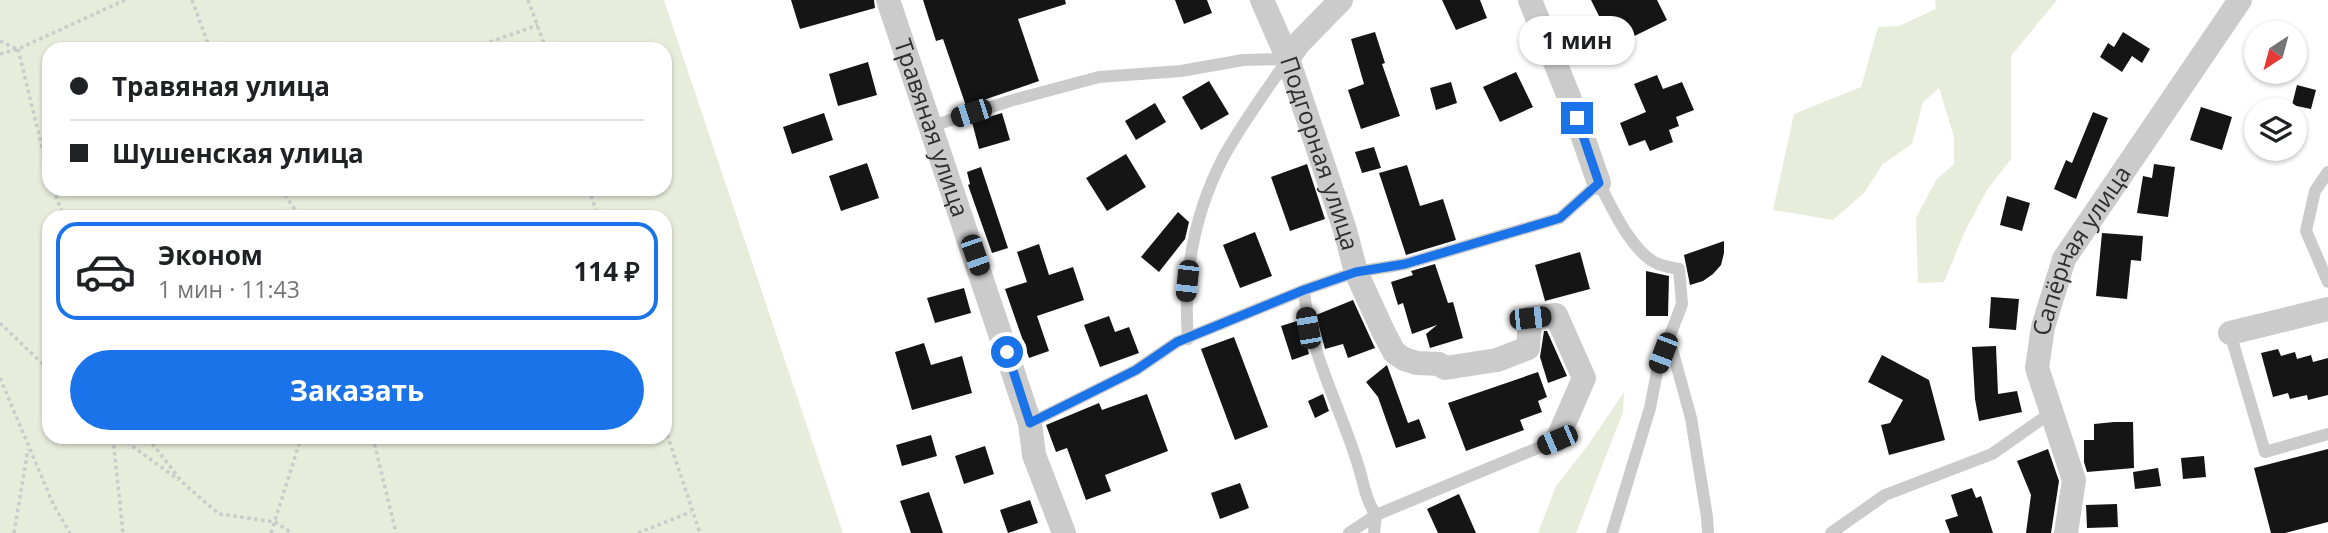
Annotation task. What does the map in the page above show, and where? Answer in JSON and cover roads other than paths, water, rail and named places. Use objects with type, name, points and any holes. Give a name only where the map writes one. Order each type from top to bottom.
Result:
[{"type":"street","name":"Травяная улица","points":[[888,0],[1030,423],[1034,455],[1064,533]]},
{"type":"street","name":"Подгорная улица","points":[[1262,0],[1288,59],[1345,230],[1356,272],[1394,352],[1417,363],[1439,364],[1445,368],[1497,360],[1528,348],[1530,318],[1556,315],[1584,377],[1557,440]]},
{"type":"street","points":[[1288,59],[1299,43],[1341,0]]},
{"type":"street","points":[[1530,0],[1569,97],[1599,183]]},
{"type":"street","name":"Сапёрная улица","points":[[2066,533],[2074,480],[2037,368],[2043,327],[2063,259],[2239,0]]},
{"type":"street","points":[[2230,333],[2328,309]]},
{"type":"lane","points":[[929,127],[1013,100],[1099,77],[1181,71],[1243,60],[1288,59]]},
{"type":"lane","points":[[1188,339],[1185,303],[1189,258],[1209,190],[1235,138],[1288,59]]},
{"type":"lane","points":[[2328,172],[2315,191],[2306,231],[2328,282]]},
{"type":"lane","points":[[1030,423],[1136,370],[1177,342],[1304,290],[1356,272],[1405,264],[1560,218],[1599,183],[1612,210],[1638,248],[1655,263],[1679,269],[1682,304],[1658,367],[1650,408],[1612,533]]},
{"type":"lane","points":[[1304,290],[1308,328],[1359,466],[1367,503],[1376,515],[1374,533]]},
{"type":"lane","points":[[2230,333],[2265,452],[2328,434]]},
{"type":"lane","points":[[1669,338],[1691,418],[1708,533]]},
{"type":"lane","points":[[1831,533],[1885,495],[1992,454],[2052,412]]},
{"type":"lane","points":[[1349,533],[1376,515],[1557,440]]}]
